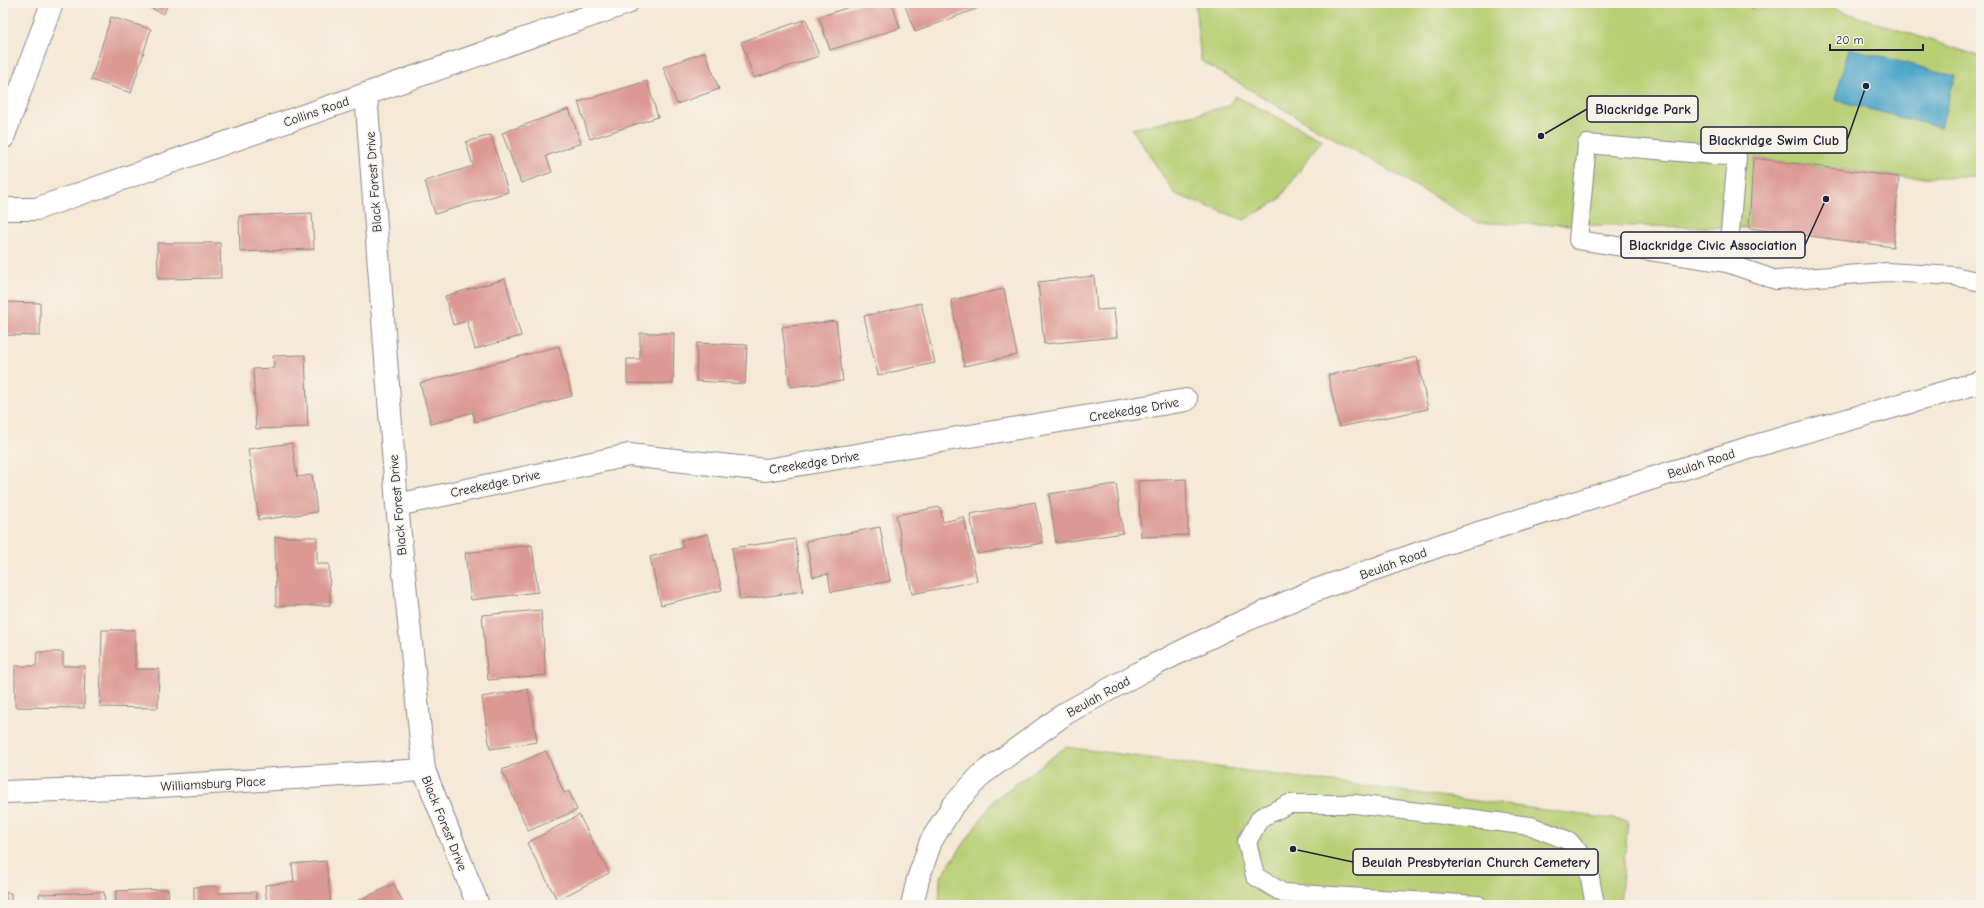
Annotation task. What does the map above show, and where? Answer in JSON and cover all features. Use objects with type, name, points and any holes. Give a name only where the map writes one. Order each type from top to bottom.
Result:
[{"type":"street","points":[[3,138],[52,3]]},
{"type":"street","name":"Collins Road","points":[[3,208],[36,208],[627,3]]},
{"type":"street","name":"Black Forest Drive","points":[[366,94],[397,504],[424,770],[478,905]]},
{"type":"street","name":"Beulah Road","points":[[912,905],[918,879],[931,841],[952,807],[982,774],[1066,713],[1148,668],[1231,627],[1308,593],[1448,543],[1755,446],[1981,382]]},
{"type":"street","name":"Creekedge Drive","points":[[397,504],[629,455],[766,470],[1186,400]]},
{"type":"street","name":"Williamsburg Place","points":[[3,792],[152,786],[424,770]]},
{"type":"lane","points":[[1727,263],[1737,157],[1587,144],[1578,240],[1727,263],[1776,280],[1887,272],[1954,276],[1981,282]]},
{"type":"lane","points":[[1478,905],[1284,893],[1255,876],[1247,842],[1260,818],[1289,804],[1355,804],[1531,826],[1569,841],[1587,862],[1595,905]]},
{"type":"green space","points":[[1195,3],[1760,3],[1750,9],[1829,7],[1981,57],[1981,177],[1899,177],[1754,158],[1749,228],[1479,223],[1201,61]]},
{"type":"green space","points":[[1235,96],[1322,139],[1279,200],[1244,220],[1175,194],[1132,129],[1229,106]]},
{"type":"green space","points":[[1066,747],[1628,821],[1620,905],[939,905],[940,878],[994,800]]},
{"type":"water","points":[[1849,48],[1955,76],[1941,128],[1835,100]]},
{"type":"building","points":[[138,3],[168,3],[164,14]]},
{"type":"building","points":[[861,3],[892,3],[900,28],[830,50],[819,17]]},
{"type":"building","points":[[904,3],[979,3],[981,7],[915,32]]},
{"type":"building","points":[[111,17],[151,29],[131,93],[91,80]]},
{"type":"building","points":[[806,19],[819,56],[754,78],[741,42]]},
{"type":"building","points":[[705,52],[719,89],[677,104],[663,67]]},
{"type":"building","points":[[647,81],[658,117],[590,139],[578,102]]},
{"type":"building","points":[[569,109],[581,143],[546,156],[552,172],[521,183],[502,133]]},
{"type":"building","points":[[491,135],[508,192],[435,214],[425,181],[473,166],[466,142]]},
{"type":"building","points":[[1753,158],[1899,177],[1893,247],[1749,228]]},
{"type":"building","points":[[312,213],[314,249],[240,252],[239,216]]},
{"type":"building","points":[[157,243],[220,243],[221,278],[158,279]]},
{"type":"building","points":[[1094,276],[1097,310],[1114,309],[1117,337],[1044,344],[1038,282]]},
{"type":"building","points":[[505,279],[521,336],[475,349],[467,321],[453,325],[445,296]]},
{"type":"building","points":[[1004,289],[1017,355],[964,366],[951,300]]},
{"type":"building","points":[[3,302],[40,303],[40,336],[3,335]]},
{"type":"building","points":[[921,303],[935,363],[878,375],[864,316]]},
{"type":"building","points":[[836,321],[843,381],[790,387],[782,327]]},
{"type":"building","points":[[640,333],[674,333],[673,384],[627,383],[627,359],[640,359]]},
{"type":"building","points":[[697,343],[747,345],[745,384],[696,381]]},
{"type":"building","points":[[559,346],[572,396],[475,422],[473,412],[431,424],[420,383]]},
{"type":"building","points":[[305,355],[308,427],[256,429],[253,369],[274,368],[273,356]]},
{"type":"building","points":[[1417,357],[1428,409],[1339,427],[1328,375]]},
{"type":"building","points":[[292,443],[297,477],[312,475],[317,512],[259,520],[248,449]]},
{"type":"building","points":[[1186,479],[1188,535],[1141,537],[1138,481]]},
{"type":"building","points":[[1116,484],[1123,533],[1056,543],[1049,494]]},
{"type":"building","points":[[1035,502],[1043,543],[977,554],[970,514]]},
{"type":"building","points":[[940,507],[943,522],[964,517],[977,581],[912,594],[896,515]]},
{"type":"building","points":[[880,527],[890,581],[831,592],[828,574],[813,577],[806,541]]},
{"type":"building","points":[[708,534],[722,590],[661,605],[650,557],[683,548],[681,540]]},
{"type":"building","points":[[275,537],[317,537],[317,564],[329,564],[330,605],[276,606]]},
{"type":"building","points":[[795,539],[803,591],[740,600],[732,548]]},
{"type":"building","points":[[532,545],[538,592],[471,600],[465,553]]},
{"type":"building","points":[[541,610],[546,675],[488,680],[482,615]]},
{"type":"building","points":[[102,630],[135,630],[135,669],[159,669],[158,708],[100,707]]},
{"type":"building","points":[[37,652],[63,652],[63,666],[85,666],[84,708],[15,707],[15,666],[36,666]]},
{"type":"building","points":[[528,689],[537,742],[490,749],[482,697]]},
{"type":"building","points":[[546,751],[564,793],[569,791],[577,810],[528,831],[502,770]]},
{"type":"building","points":[[579,815],[609,873],[557,900],[527,843]]},
{"type":"building","points":[[326,861],[331,905],[267,905],[265,885],[294,882],[292,864]]},
{"type":"building","points":[[394,884],[404,905],[359,905],[357,901]]},
{"type":"building","points":[[217,886],[217,893],[256,892],[257,905],[194,905],[194,887]]},
{"type":"building","points":[[168,889],[169,905],[116,905],[116,891]]},
{"type":"building","points":[[104,892],[105,905],[40,905],[39,894]]},
{"type":"building","points":[[3,893],[11,893],[11,905],[3,905]]},
{"type":"place","name":"Blackridge Swim Club","points":[[1866,86]]},
{"type":"place","name":"Blackridge Park","points":[[1541,136]]},
{"type":"place","name":"Blackridge Civic Association","points":[[1826,199]]},
{"type":"place","name":"Beulah Presbyterian Church Cemetery","points":[[1293,849]]}]
